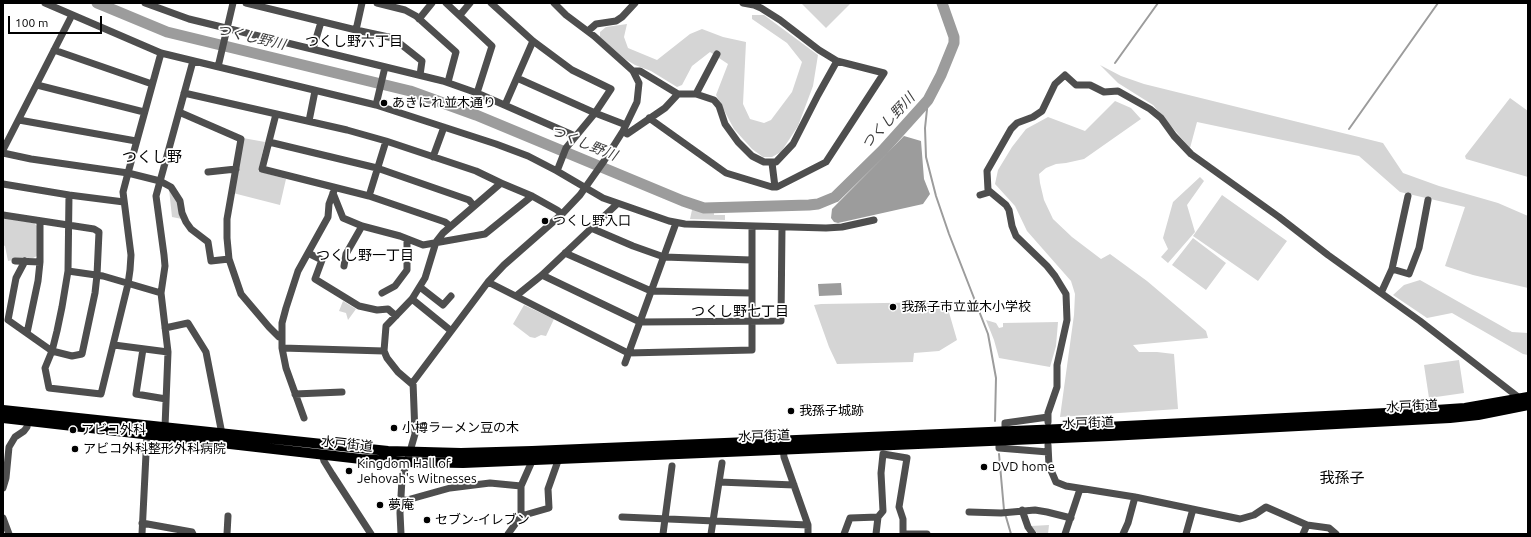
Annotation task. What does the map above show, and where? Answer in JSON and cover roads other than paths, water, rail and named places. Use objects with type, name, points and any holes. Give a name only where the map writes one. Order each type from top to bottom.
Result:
[{"type":"highway","name":"水戸街道","points":[[3,418],[322,454],[407,462],[463,463],[1005,431],[1450,410],[1526,401]]},
{"type":"highway","name":"水戸街道","points":[[3,410],[383,450],[461,453],[783,445],[884,449],[998,440],[1450,418],[1478,415],[1526,401]]},
{"type":"street","points":[[45,3],[161,53],[376,105],[528,156],[585,188],[618,204],[676,223],[826,228],[842,227],[874,220]]},
{"type":"street","points":[[145,3],[188,19],[448,82],[477,93],[575,136]]},
{"type":"street","points":[[218,67],[233,3]]},
{"type":"street","points":[[246,3],[393,38],[422,61],[420,75]]},
{"type":"street","points":[[356,30],[362,3]]},
{"type":"street","points":[[377,3],[405,10],[419,19],[456,52],[448,82]]},
{"type":"street","points":[[419,19],[432,3]]},
{"type":"street","points":[[446,3],[492,46],[477,93]]},
{"type":"street","points":[[460,15],[470,3]]},
{"type":"street","points":[[491,3],[533,42],[572,70],[611,89],[595,113],[566,148],[557,171]]},
{"type":"street","points":[[401,534],[402,479],[415,434],[412,384],[450,330],[488,282],[504,265],[562,214],[585,188],[604,161],[636,106],[639,95],[639,83],[633,71],[554,3]]},
{"type":"street","points":[[588,31],[596,24],[616,21],[636,3]]},
{"type":"street","points":[[649,118],[726,173],[775,187],[784,184],[826,162],[884,73],[837,61],[819,50],[780,20],[755,4],[743,3]]},
{"type":"street","points":[[3,150],[72,15]]},
{"type":"street","points":[[313,49],[321,22]]},
{"type":"street","points":[[505,105],[533,42]]},
{"type":"street","points":[[54,50],[152,84]]},
{"type":"street","points":[[69,195],[68,271],[52,351],[45,368],[49,388],[101,394],[128,284],[131,255],[123,192],[161,53]]},
{"type":"street","points":[[696,94],[718,54]]},
{"type":"street","points":[[166,427],[168,352],[161,293],[164,255],[156,196],[193,61]]},
{"type":"street","points":[[633,71],[640,71],[678,94],[696,94],[714,100],[719,106],[725,124],[738,142],[752,156],[764,162],[772,163],[776,162],[793,144],[837,61]]},
{"type":"street","points":[[376,105],[385,67]]},
{"type":"street","points":[[1005,431],[1005,423],[1048,419],[1048,413],[1057,387],[1058,365],[1067,320],[1066,294],[1056,276],[1016,236],[1012,226],[1009,210],[1006,205],[987,188],[987,171],[1011,129],[1018,123],[1033,117],[1042,111],[1055,84],[1065,75],[1076,85],[1090,85],[1104,92],[1118,91],[1150,108],[1191,154],[1279,217],[1526,401]]},
{"type":"street","points":[[517,78],[595,113],[624,128],[628,134],[670,104],[678,94]]},
{"type":"street","points":[[36,85],[144,112]]},
{"type":"street","points":[[309,121],[315,91]]},
{"type":"street","points":[[184,93],[386,140],[476,171],[532,196],[558,210],[562,214]]},
{"type":"street","points":[[179,112],[241,140],[227,219],[226,238],[229,259],[241,294],[269,327],[279,337],[281,337]]},
{"type":"street","points":[[276,114],[262,169],[334,190],[369,196],[445,222],[450,226]]},
{"type":"street","points":[[19,120],[136,141]]},
{"type":"street","points":[[433,157],[444,127]]},
{"type":"street","points":[[369,196],[386,140]]},
{"type":"street","points":[[269,142],[377,168],[469,200],[474,206]]},
{"type":"street","points":[[3,153],[31,159],[128,173],[160,180],[171,187],[180,201],[182,213],[191,229],[208,242],[211,261],[229,259]]},
{"type":"street","points":[[772,163],[775,187]]},
{"type":"street","points":[[208,172],[236,169]]},
{"type":"street","points":[[412,384],[398,372],[387,358],[384,351],[386,326],[412,300],[420,287],[425,278],[436,242],[443,233],[501,183]]},
{"type":"street","points":[[3,184],[124,202]]},
{"type":"street","points":[[334,190],[343,218],[362,226],[423,245],[486,234],[532,196]]},
{"type":"street","points":[[304,418],[286,368],[281,337],[286,308],[298,271],[328,217],[329,204],[334,190]]},
{"type":"street","points":[[980,195],[990,192]]},
{"type":"street","points":[[1381,293],[1392,269],[1408,196]]},
{"type":"street","points":[[1392,269],[1409,274],[1419,248],[1428,200]]},
{"type":"street","points":[[516,296],[542,275],[618,204]]},
{"type":"street","points":[[3,216],[94,229],[98,232],[95,293],[82,354],[72,356],[52,351],[27,333],[5,322],[16,278],[25,261]]},
{"type":"street","points":[[27,333],[38,281],[40,262],[40,222]]},
{"type":"street","points":[[625,364],[676,223]]},
{"type":"street","points":[[344,266],[346,254],[362,226]]},
{"type":"street","points":[[488,282],[628,353],[752,350],[752,226]]},
{"type":"street","points":[[542,275],[640,322],[781,321],[782,227]]},
{"type":"street","points":[[591,228],[633,246],[664,257],[751,260]]},
{"type":"street","points":[[382,293],[395,286],[407,270],[407,239]]},
{"type":"street","points":[[308,253],[322,260],[315,279],[359,306],[377,310],[388,309],[396,316]]},
{"type":"street","points":[[565,253],[651,291],[751,293]]},
{"type":"street","points":[[15,261],[40,262]]},
{"type":"street","points":[[68,271],[97,276],[161,293]]},
{"type":"street","points":[[420,287],[443,306],[450,299]]},
{"type":"street","points":[[412,300],[450,330]]},
{"type":"street","points":[[165,328],[188,324],[206,352],[222,434]]},
{"type":"street","points":[[114,345],[168,352]]},
{"type":"street","points":[[282,348],[384,351]]},
{"type":"street","points":[[143,349],[136,394],[166,399]]},
{"type":"street","points":[[295,394],[342,392]]},
{"type":"street","points":[[3,488],[6,478],[9,447],[15,437],[27,427],[28,420]]},
{"type":"street","points":[[142,534],[147,434]]},
{"type":"street","points":[[998,440],[999,448],[1048,448],[1049,466],[1056,482],[1066,486],[1135,497],[1240,519],[1254,515],[1266,506],[1307,526],[1329,528],[1336,534]]},
{"type":"street","points":[[783,445],[784,457],[808,525],[808,534]]},
{"type":"street","points":[[876,534],[878,517],[882,511],[881,473],[884,449],[907,458],[898,507],[903,519],[903,534],[927,534]]},
{"type":"street","points":[[322,454],[324,461],[335,480],[371,534]]},
{"type":"street","points":[[520,516],[549,508],[548,489],[559,458]]},
{"type":"street","points":[[508,534],[520,516],[521,486],[533,459]]},
{"type":"street","points":[[711,534],[722,464]]},
{"type":"street","points":[[662,534],[672,466]]},
{"type":"street","points":[[719,482],[794,485]]},
{"type":"street","points":[[401,501],[450,488],[490,483],[521,486]]},
{"type":"street","points":[[1065,534],[1080,489]]},
{"type":"street","points":[[1123,534],[1128,523],[1135,497]]},
{"type":"street","points":[[1186,534],[1193,509]]},
{"type":"street","points":[[969,512],[1001,513],[1022,510],[1047,512],[1071,518]]},
{"type":"street","points":[[1022,510],[1028,527],[1033,534]]},
{"type":"street","points":[[227,534],[228,516]]},
{"type":"street","points":[[622,517],[808,525]]},
{"type":"street","points":[[844,534],[850,518],[878,517]]},
{"type":"street","points":[[3,518],[9,534]]},
{"type":"street","points":[[142,523],[192,532],[193,534]]},
{"type":"street","points":[[1303,534],[1307,526]]},
{"type":"waterway","name":"つくし野川","points":[[97,3],[167,32],[410,91],[476,115],[683,201],[704,208],[809,205],[818,204],[835,197],[883,150],[928,100],[941,75],[954,43],[954,37],[942,3]]},
{"type":"waterway","points":[[1115,63],[1158,3]]},
{"type":"waterway","points":[[1349,129],[1438,3]]},
{"type":"waterway","points":[[928,100],[925,128],[926,157],[936,196],[949,234],[988,334],[996,378],[995,421]]},
{"type":"waterway","points":[[999,454],[1004,510],[1011,534]]},
{"type":"place","name":"あきにれ並木通り","points":[[384,103]]},
{"type":"place","name":"つくし野入口","points":[[545,221]]},
{"type":"place","name":"我孫子市立並木小学校","points":[[893,307]]},
{"type":"place","name":"我孫子城跡","points":[[791,411]]},
{"type":"place","name":"小樽ラーメン豆の木","points":[[394,428]]},
{"type":"place","name":"アビコ外科","points":[[73,430]]},
{"type":"place","name":"アビコ外科整形外科病院","points":[[75,449]]},
{"type":"place","name":"DVD home","points":[[984,467]]},
{"type":"place","name":"Kingdom Hall of Jehovah's Witnesses","points":[[349,471]]},
{"type":"place","name":"夢庵","points":[[380,505]]},
{"type":"place","name":"セブン-イレブン","points":[[427,520]]},
{"type":"district","name":"つくし野六丁目","points":[[354,41]]},
{"type":"district","name":"つくし野","points":[[152,157]]},
{"type":"district","name":"つくし野一丁目","points":[[365,255]]},
{"type":"district","name":"つくし野七丁目","points":[[740,311]]},
{"type":"district","name":"我孫子","points":[[1342,478]]}]
